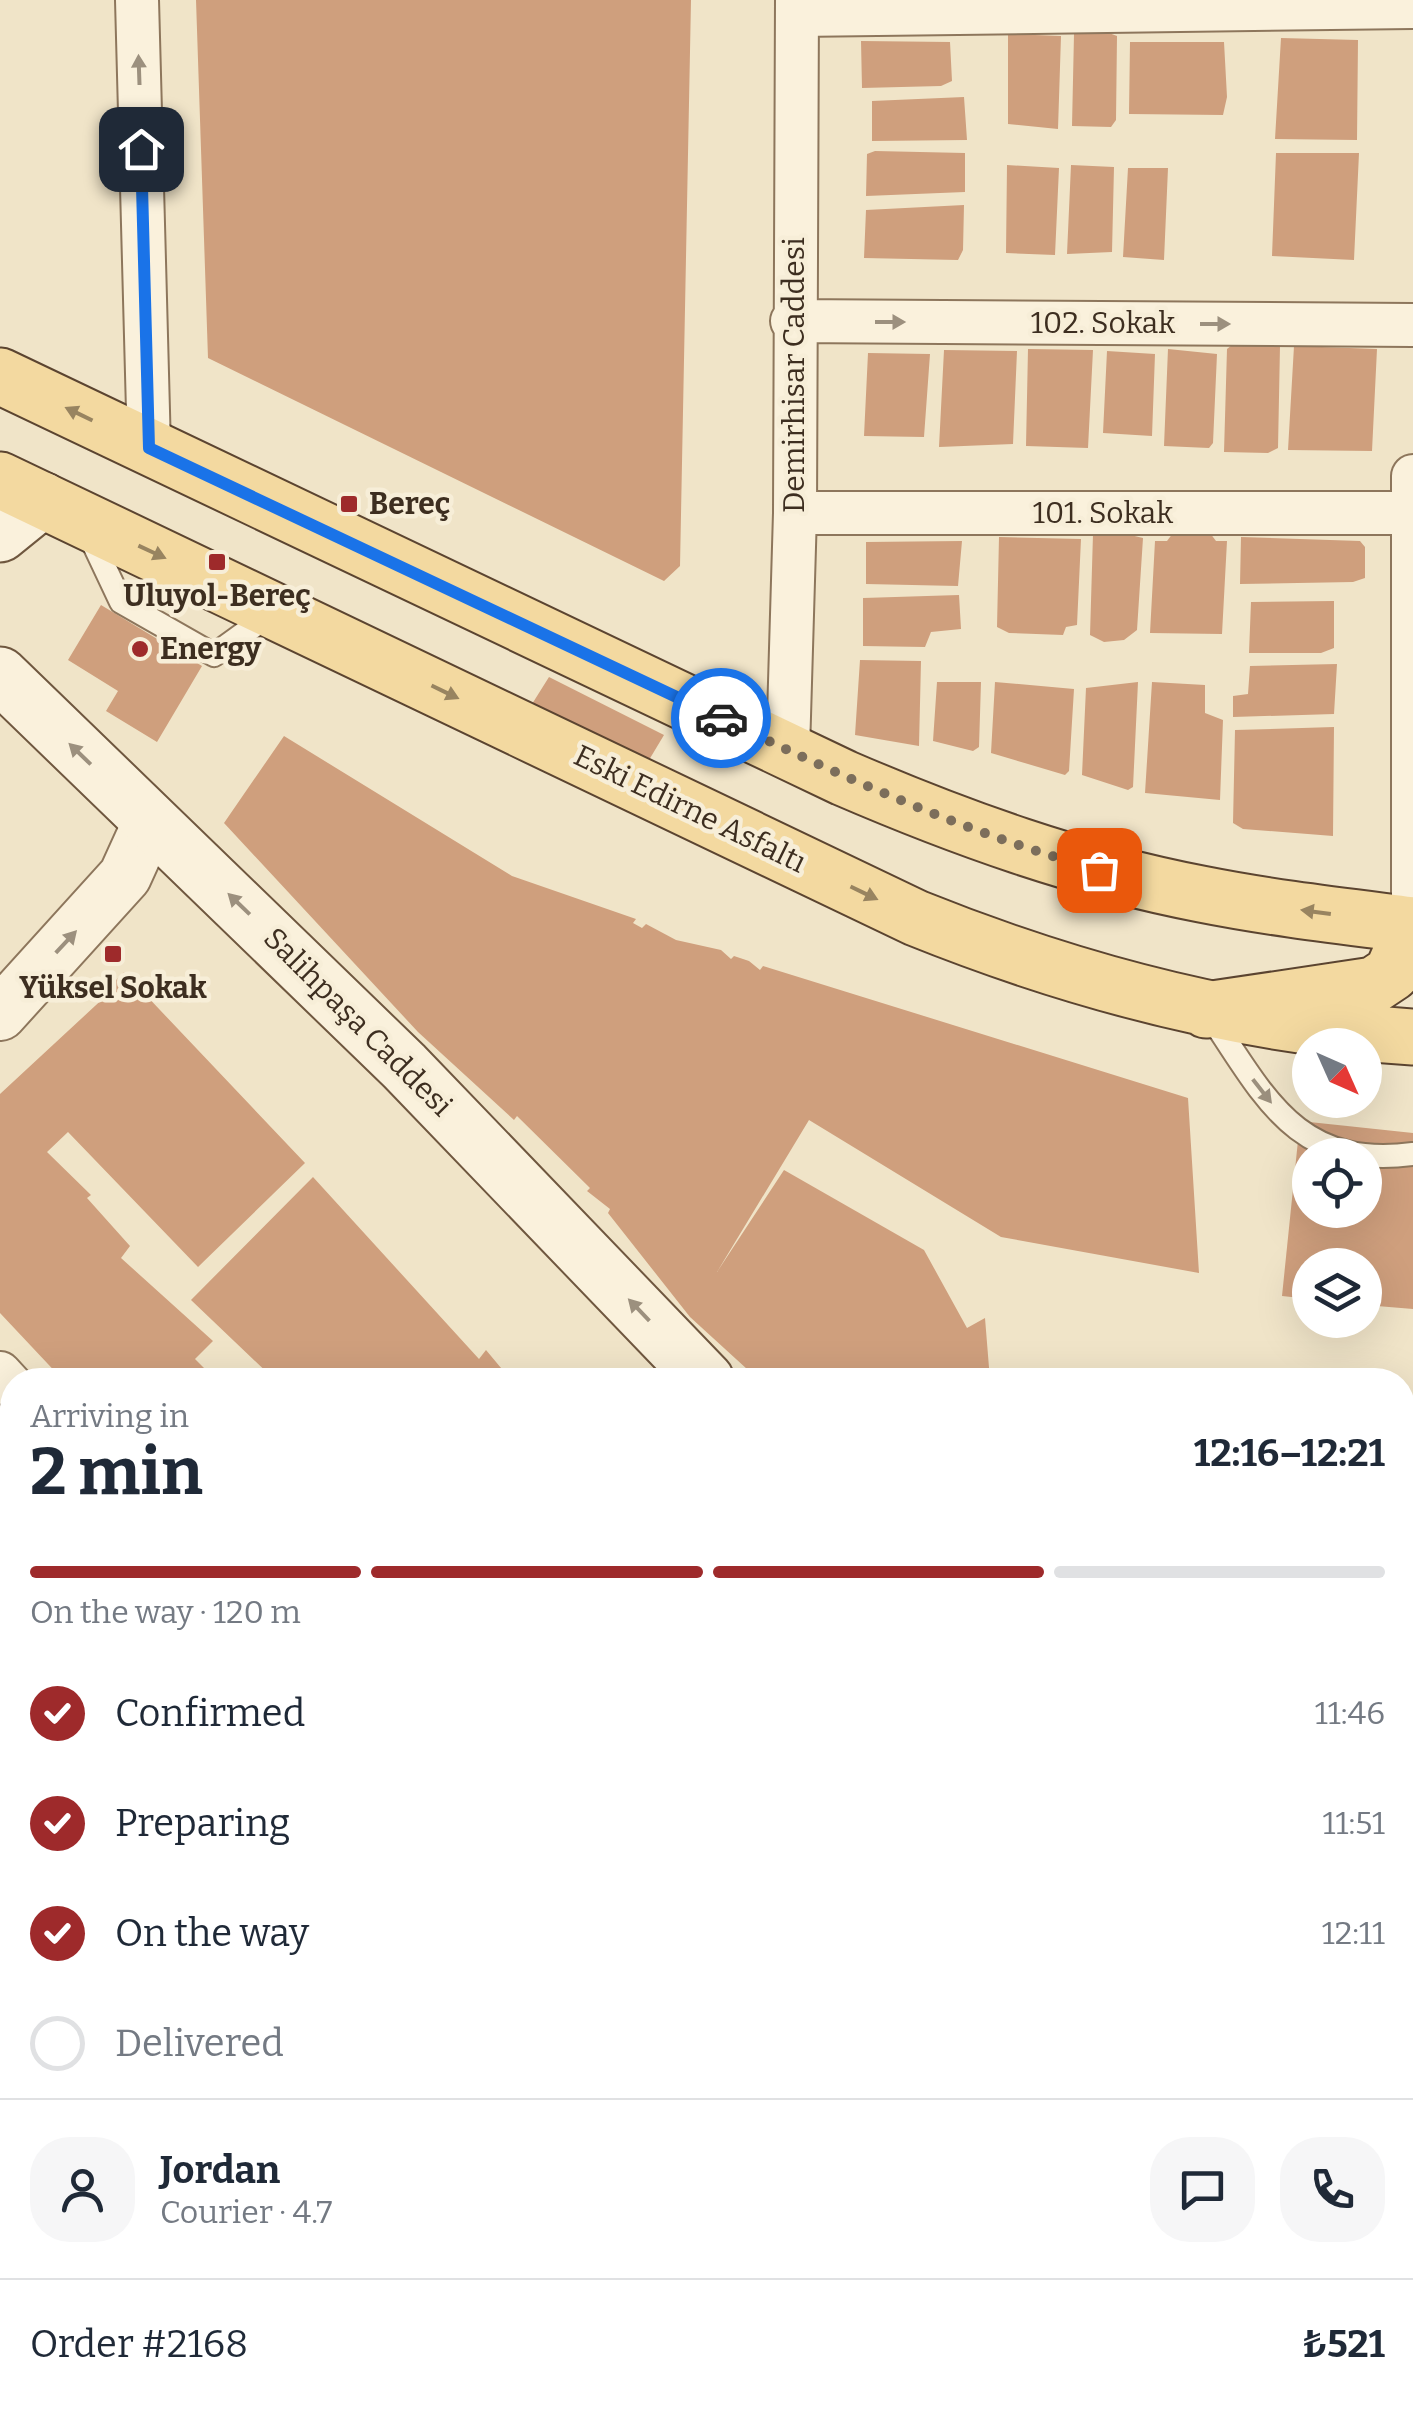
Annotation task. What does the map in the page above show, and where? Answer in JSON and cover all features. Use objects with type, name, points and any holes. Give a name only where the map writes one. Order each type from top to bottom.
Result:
[{"type":"main road","points":[[0,376],[788,750],[960,826],[1084,866],[1201,894],[1413,925],[1392,973],[1374,985],[1206,1010]]},
{"type":"main road","points":[[0,534],[41,500]]},
{"type":"main road","name":"Eski Edirne Asfaltı","points":[[41,500],[916,918],[994,949],[1206,1010],[1288,1026],[1413,1036]]},
{"type":"main road","name":"Salihpaşa Caddesi","points":[[0,675],[404,1066],[694,1368]]},
{"type":"street","points":[[137,0],[149,448]]},
{"type":"street","points":[[797,8],[1413,8]]},
{"type":"street","name":"Demirhisar Caddesi","points":[[788,750],[795,513],[792,321],[797,8]]},
{"type":"street","name":"102. Sokak","points":[[792,321],[1413,325]]},
{"type":"street","points":[[1412,495],[1413,925]]},
{"type":"street","name":"101. Sokak","points":[[795,513],[1412,495]]},
{"type":"street","points":[[0,1014],[125,876],[150,821]]},
{"type":"lane","points":[[1206,1010],[1250,1075],[1303,1137],[1344,1152],[1413,1154]]},
{"type":"building","points":[[196,0],[691,0],[680,566],[664,581],[208,358]]},
{"type":"building","points":[[1008,34],[1061,36],[1058,129],[1008,124]]},
{"type":"building","points":[[1074,34],[1117,36],[1116,120],[1111,127],[1072,126]]},
{"type":"building","points":[[1281,38],[1358,40],[1357,140],[1275,139]]},
{"type":"building","points":[[861,41],[950,42],[952,81],[941,86],[862,88]]},
{"type":"building","points":[[1130,42],[1224,42],[1227,97],[1223,115],[1129,114]]},
{"type":"building","points":[[964,97],[967,140],[872,141],[872,101]]},
{"type":"building","points":[[965,153],[965,192],[866,196],[867,154]]},
{"type":"building","points":[[1276,153],[1359,153],[1354,260],[1272,256]]},
{"type":"building","points":[[1007,165],[1059,168],[1055,255],[1006,253]]},
{"type":"building","points":[[1071,165],[1114,167],[1112,252],[1067,254]]},
{"type":"building","points":[[1128,168],[1168,168],[1164,260],[1123,257]]},
{"type":"building","points":[[964,205],[963,250],[958,260],[864,258],[866,210]]},
{"type":"building","points":[[1232,345],[1280,346],[1278,448],[1268,453],[1224,452],[1227,349]]},
{"type":"building","points":[[1294,346],[1377,349],[1372,451],[1288,450]]},
{"type":"building","points":[[1028,349],[1093,350],[1088,448],[1026,446]]},
{"type":"building","points":[[1168,349],[1217,354],[1213,443],[1209,448],[1164,446]]},
{"type":"building","points":[[944,350],[1017,351],[1013,444],[939,447]]},
{"type":"building","points":[[1107,351],[1155,354],[1152,436],[1103,433]]},
{"type":"building","points":[[868,353],[930,354],[924,437],[864,436]]},
{"type":"building","points":[[1122,533],[1143,538],[1137,630],[1124,640],[1104,642],[1090,635],[1093,534]]},
{"type":"building","points":[[1173,533],[1210,533],[1216,541],[1227,541],[1222,634],[1150,633],[1155,541],[1167,541]]},
{"type":"building","points":[[999,537],[1081,539],[1077,625],[1066,627],[1063,635],[1009,633],[997,627]]},
{"type":"building","points":[[1241,537],[1360,541],[1365,547],[1365,578],[1353,582],[1240,584]]},
{"type":"building","points":[[962,541],[958,586],[866,584],[866,542]]},
{"type":"building","points":[[959,595],[961,629],[931,632],[925,647],[863,646],[863,598]]},
{"type":"building","points":[[1334,601],[1334,648],[1321,653],[1249,653],[1251,602]]},
{"type":"building","points":[[101,605],[202,666],[157,742],[106,711],[118,691],[68,660]]},
{"type":"building","points":[[860,660],[921,661],[919,746],[855,735]]},
{"type":"building","points":[[1337,664],[1334,714],[1233,717],[1233,696],[1248,694],[1250,666]]},
{"type":"building","points":[[549,677],[664,735],[643,770],[527,712]]},
{"type":"building","points":[[937,682],[981,682],[979,747],[973,751],[933,741]]},
{"type":"building","points":[[995,682],[1074,689],[1069,771],[1065,775],[991,753]]},
{"type":"building","points":[[1138,682],[1133,787],[1128,790],[1082,775],[1086,688]]},
{"type":"building","points":[[1152,682],[1205,685],[1205,713],[1223,720],[1220,800],[1145,793]]},
{"type":"building","points":[[1334,727],[1333,836],[1243,829],[1233,823],[1235,730]]},
{"type":"building","points":[[284,736],[512,876],[636,919],[633,923],[642,928],[646,924],[676,940],[721,950],[731,959],[734,956],[749,961],[760,970],[763,966],[1188,1098],[1199,1273],[1001,1237],[809,1120],[717,1272],[784,1170],[924,1250],[967,1328],[985,1318],[989,1368],[746,1368],[690,1317],[608,1213],[610,1209],[587,1191],[590,1188],[517,1116],[514,1120],[418,1032],[224,823]]},
{"type":"building","points":[[124,972],[305,1163],[198,1267],[68,1132],[47,1152],[91,1195],[87,1198],[130,1246],[121,1258],[213,1341],[195,1359],[204,1368],[52,1368],[0,1313],[0,1094],[109,993],[106,990]]},
{"type":"building","points":[[1300,1121],[1413,1133],[1413,1309],[1382,1306],[1382,1248],[1292,1248],[1292,1297],[1282,1296],[1292,1199],[1292,1228],[1382,1228],[1382,1138],[1298,1138]]},
{"type":"building","points":[[313,1177],[479,1359],[486,1350],[501,1368],[262,1368],[191,1300]]},
{"type":"way so far","points":[[721,718],[844,778],[960,826],[1099,870]]},
{"type":"place","name":"Bereç","points":[[349,504]]},
{"type":"place","name":"Uluyol-Bereç","points":[[217,562]]},
{"type":"place","name":"Energy","points":[[140,649]]},
{"type":"place","name":"Yüksel Sokak","points":[[113,954]]},
{"type":"route","points":[[141,149],[149,448],[721,718]]}]
